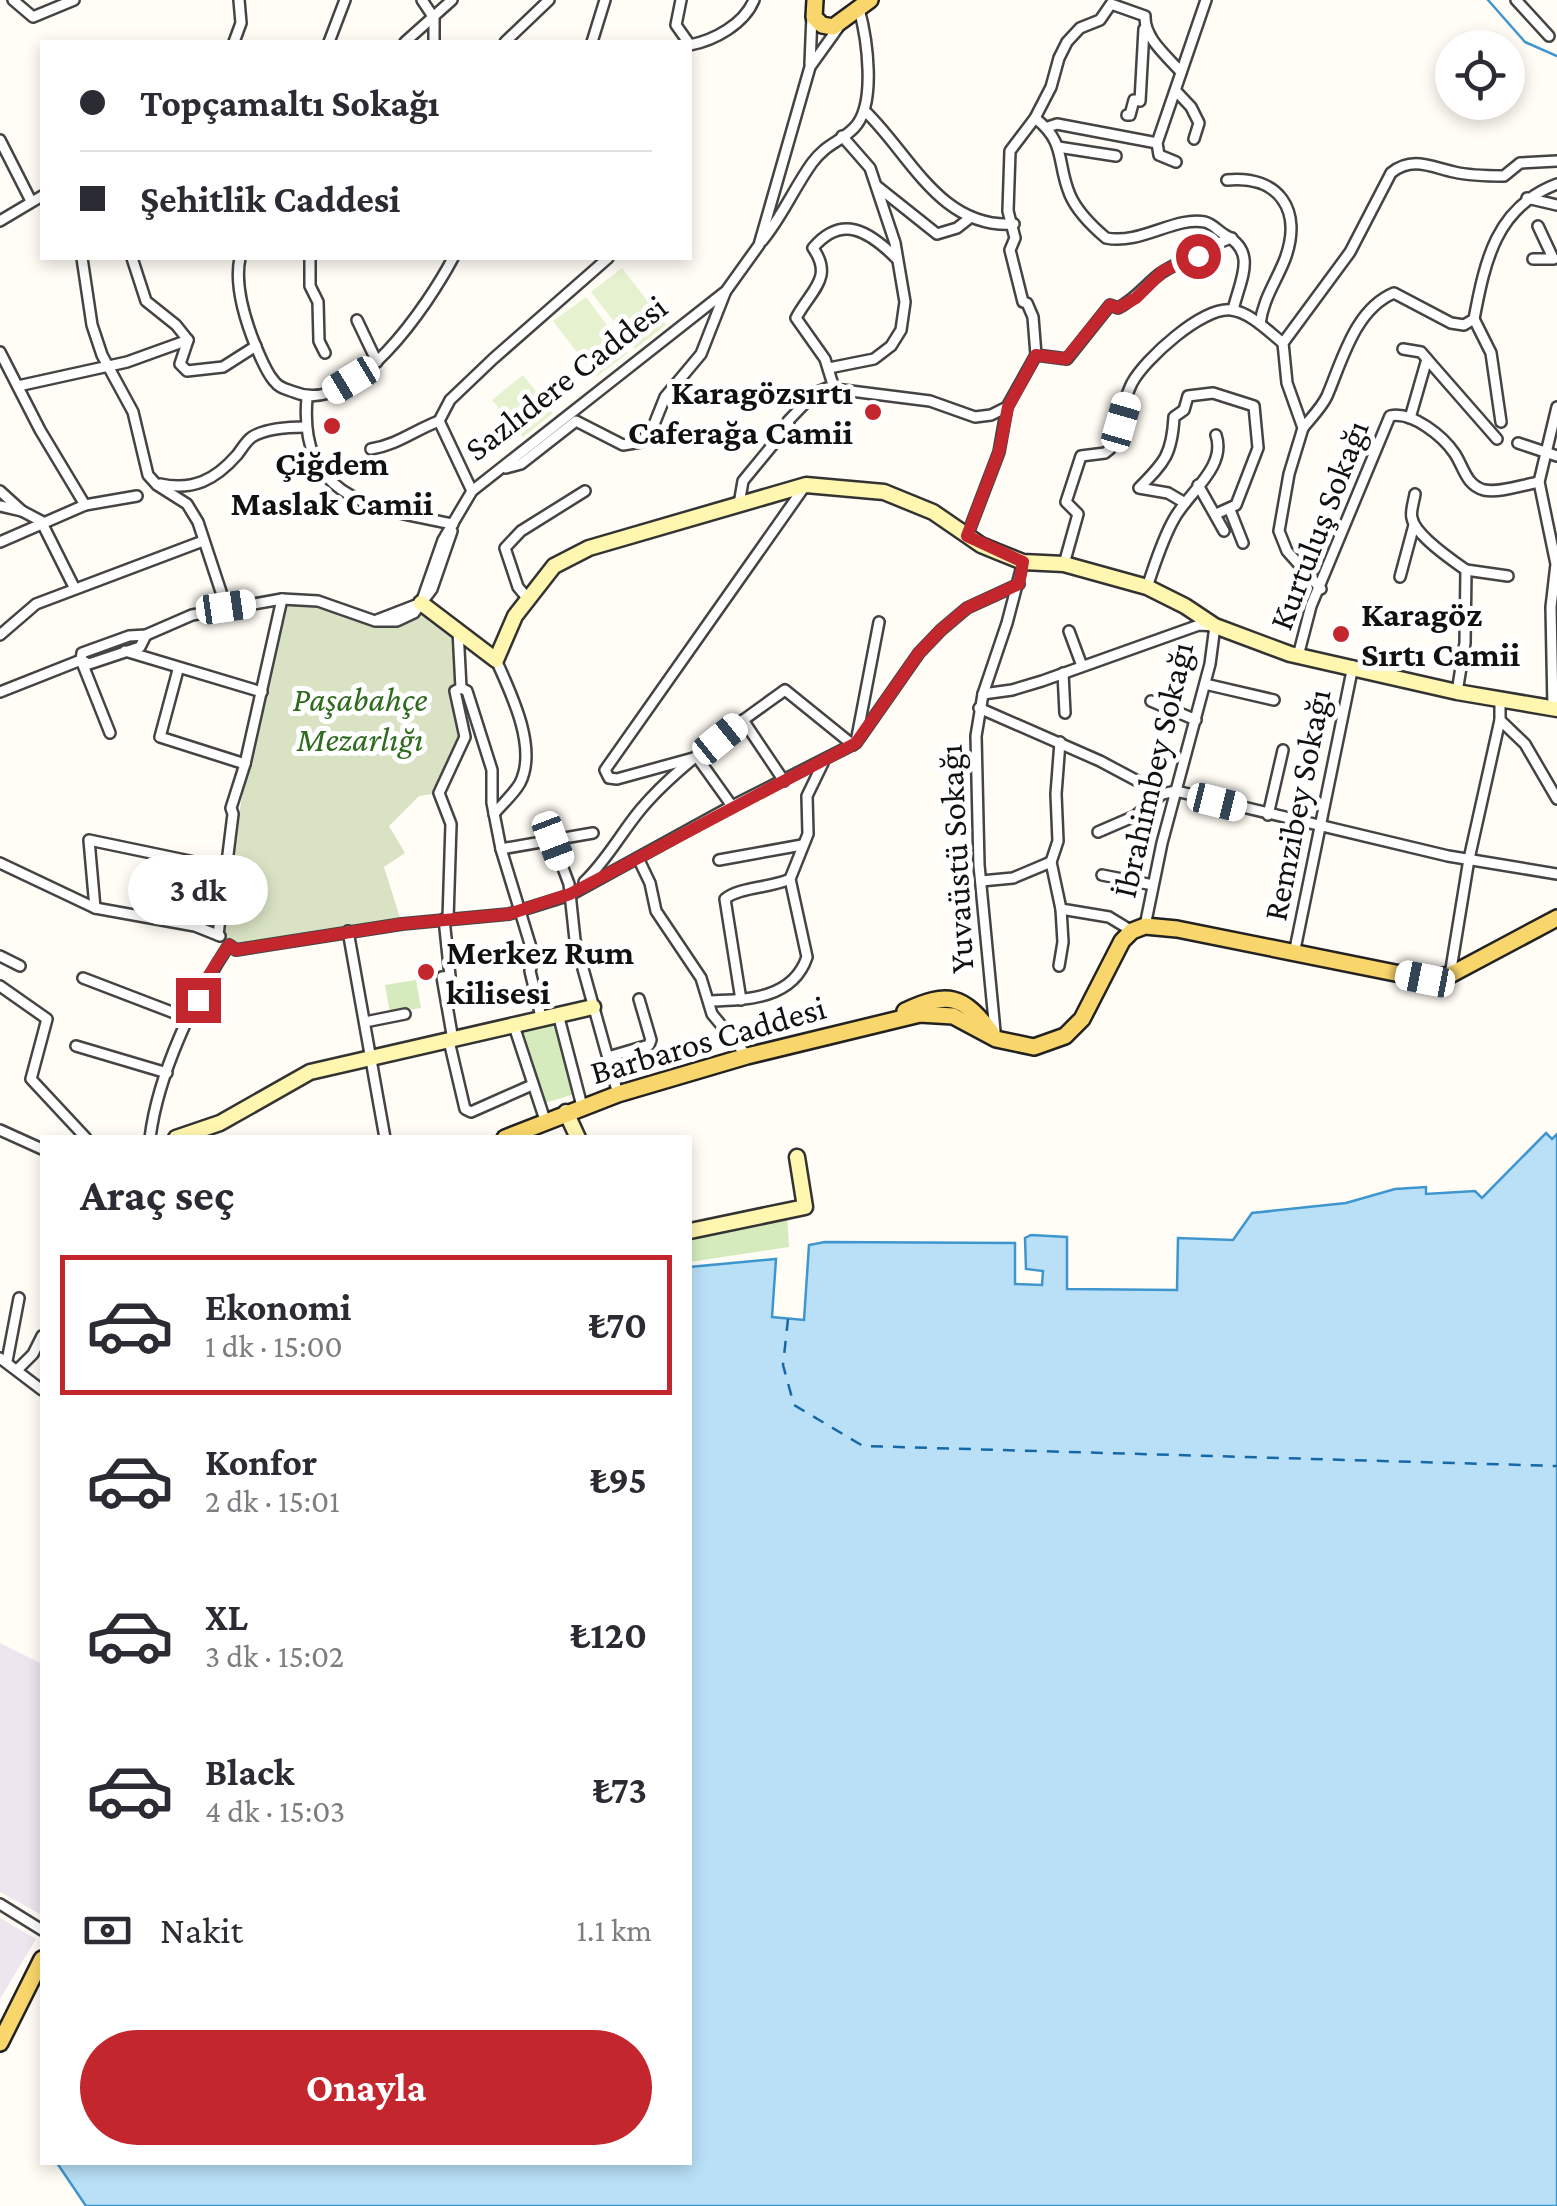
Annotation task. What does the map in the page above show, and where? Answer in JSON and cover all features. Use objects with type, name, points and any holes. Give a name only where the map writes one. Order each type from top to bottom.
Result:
[{"type":"main road","points":[[842,22],[858,3]]},
{"type":"main road","name":"Sazlıdere Caddesi","points":[[813,4],[822,25],[832,27],[842,22]]},
{"type":"main road","points":[[996,1040],[1034,1047],[1065,1036],[1082,1020],[1122,941],[1139,928],[1177,929],[1425,979],[1450,975],[1557,918]]},
{"type":"main road","name":"Barbaros Caddesi","points":[[512,1135],[618,1094],[747,1056],[889,1022],[939,998],[957,1000],[976,1013],[996,1040]]},
{"type":"main road","points":[[0,2043],[40,1963]]},
{"type":"street","points":[[13,0],[34,18],[74,0]]},
{"type":"street","points":[[235,40],[240,23],[239,0]]},
{"type":"street","points":[[330,40],[346,0]]},
{"type":"street","points":[[422,0],[434,18],[434,40]]},
{"type":"street","points":[[407,40],[452,0]]},
{"type":"street","points":[[507,40],[549,0]]},
{"type":"street","points":[[593,40],[605,0]]},
{"type":"street","points":[[681,0],[676,26],[686,40]]},
{"type":"street","points":[[692,44],[708,41],[725,30],[748,13],[754,0]]},
{"type":"street","points":[[1176,162],[1159,155],[1157,142],[1206,0]]},
{"type":"street","points":[[1516,0],[1549,36]]},
{"type":"street","points":[[759,245],[779,221],[795,188],[822,150],[854,128],[865,111],[868,40],[858,3]]},
{"type":"street","name":"Sazlıdere Caddesi","points":[[421,602],[443,540],[472,491],[726,290],[759,245],[810,67],[813,4]]},
{"type":"street","points":[[967,536],[999,452],[1008,407],[1036,355],[1033,318],[1027,303],[1022,302],[1010,250],[1015,238],[1008,211],[1010,151],[1035,118],[1067,42],[1080,28],[1100,20],[1111,4],[1145,16],[1140,101],[1134,100],[1130,115],[1126,115]]},
{"type":"street","name":"Sazlıdere Caddesi","points":[[810,67],[842,22]]},
{"type":"street","points":[[1144,26],[1181,72]]},
{"type":"street","points":[[1176,91],[1192,107],[1199,123],[1194,139]]},
{"type":"street","points":[[865,111],[937,196],[971,217],[1000,225],[1014,224]]},
{"type":"street","points":[[1035,118],[1048,128],[1058,147],[1071,197],[1106,238],[1132,239],[1205,222],[1238,242],[1246,257],[1233,310]]},
{"type":"street","points":[[1048,128],[1058,124],[1157,142]]},
{"type":"street","points":[[829,368],[874,359],[891,346],[902,330],[905,302],[892,232],[870,168],[842,136]]},
{"type":"street","points":[[0,140],[30,202]]},
{"type":"street","points":[[1058,147],[1116,156]]},
{"type":"street","points":[[1283,343],[1350,252],[1391,173],[1399,166],[1427,164],[1453,172],[1504,176],[1520,163],[1557,161]]},
{"type":"street","points":[[1227,180],[1248,178],[1267,184],[1289,212],[1286,258],[1262,304],[1260,324]]},
{"type":"street","points":[[1501,422],[1490,353],[1474,319],[1482,274],[1496,238],[1527,198],[1557,184]]},
{"type":"street","points":[[876,185],[937,234],[957,228],[971,217]]},
{"type":"street","points":[[0,220],[40,197]]},
{"type":"street","points":[[1527,198],[1557,206]]},
{"type":"street","points":[[1533,259],[1555,259],[1538,226]]},
{"type":"street","points":[[834,388],[829,368],[796,318],[823,276],[823,261],[813,248],[832,231],[852,229],[876,241],[897,260]]},
{"type":"street","points":[[1036,355],[1066,359],[1110,305],[1118,308],[1136,298],[1163,271],[1232,238]]},
{"type":"street","points":[[82,260],[92,325],[107,365],[133,412],[148,475],[187,504],[198,522],[226,607]]},
{"type":"street","points":[[133,260],[146,301],[188,340]]},
{"type":"street","points":[[240,260],[236,276],[256,346],[277,386],[307,398],[320,398],[377,362],[416,316],[452,260]]},
{"type":"street","points":[[310,260],[310,286],[318,302],[320,341],[325,353]]},
{"type":"street","points":[[372,449],[390,446],[439,421],[450,400],[606,260]]},
{"type":"street","points":[[498,470],[521,464],[576,421],[623,445],[641,442],[653,427],[665,397],[702,354],[726,290]]},
{"type":"street","points":[[1320,589],[1288,551],[1278,531],[1289,474],[1304,428],[1325,400],[1354,335],[1382,298],[1394,293],[1451,323],[1464,325],[1474,319]]},
{"type":"street","points":[[1064,564],[1078,514],[1066,502],[1081,456],[1110,449],[1131,385],[1145,364],[1205,318],[1233,310],[1260,324],[1283,343],[1288,383],[1304,428]]},
{"type":"street","points":[[357,320],[377,362]]},
{"type":"street","points":[[18,386],[126,362],[188,340]]},
{"type":"street","points":[[188,340],[180,364],[187,372],[223,367],[256,346]]},
{"type":"street","points":[[1403,349],[1421,352],[1497,440]]},
{"type":"street","points":[[0,352],[85,505]]},
{"type":"street","points":[[1410,418],[1427,358]]},
{"type":"street","points":[[738,504],[744,482],[788,422],[815,393],[834,388],[930,400],[975,416],[1008,407]]},
{"type":"street","points":[[1185,503],[1168,493],[1140,488],[1164,462],[1172,446],[1174,417],[1184,410],[1188,396],[1213,393],[1254,406],[1258,448],[1236,505],[1216,514]]},
{"type":"street","points":[[307,398],[306,427],[315,463],[327,480],[346,494],[397,512],[454,524]]},
{"type":"street","points":[[496,660],[515,616],[554,566],[590,548],[806,485],[884,492],[933,512],[967,536],[1023,562],[1064,564],[1147,587],[1215,626],[1298,656],[1458,692],[1555,708],[1556,564],[1538,482],[1552,453],[1557,407]]},
{"type":"street","name":"Kurtuluş Sokağı","points":[[1298,656],[1311,606],[1390,416],[1410,418],[1440,438],[1454,454],[1468,481],[1477,488],[1489,491],[1538,482]]},
{"type":"street","points":[[439,421],[472,491]]},
{"type":"street","points":[[154,482],[177,487],[200,484],[218,475],[252,437],[288,427],[306,427]]},
{"type":"street","points":[[1147,587],[1174,518],[1208,475],[1219,450],[1216,435]]},
{"type":"street","points":[[1518,444],[1552,453]]},
{"type":"street","points":[[697,758],[617,779],[609,778],[606,770],[806,485]]},
{"type":"street","points":[[1198,485],[1224,531]]},
{"type":"street","points":[[0,491],[22,511],[42,522],[74,587]]},
{"type":"street","points":[[528,599],[518,587],[504,548],[521,531],[584,491]]},
{"type":"street","points":[[1416,494],[1411,517],[1414,524],[1442,553],[1466,570],[1508,576]]},
{"type":"street","points":[[0,542],[85,505],[137,496]]},
{"type":"street","points":[[0,506],[22,511]]},
{"type":"street","points":[[1230,510],[1243,544]]},
{"type":"street","points":[[1400,577],[1414,524]]},
{"type":"street","points":[[0,635],[36,604],[203,541]]},
{"type":"street","name":"Yuvaüstü Sokağı","points":[[996,1040],[990,1009],[976,791],[979,708],[1023,562]]},
{"type":"street","points":[[1458,692],[1465,642],[1466,570]]},
{"type":"street","points":[[0,863],[95,908],[195,926],[218,935],[236,950],[521,910],[570,894],[854,744],[919,653],[941,630],[967,608],[1019,584]]},
{"type":"street","points":[[218,935],[228,869],[231,808],[245,764],[282,600]]},
{"type":"street","points":[[110,733],[82,654],[226,607],[282,600],[318,601],[375,620],[397,621],[414,613],[421,602],[496,660],[521,731],[527,763],[519,785],[494,814]]},
{"type":"street","points":[[854,744],[879,622]]},
{"type":"street","points":[[983,694],[1012,690],[1200,625],[1215,626]]},
{"type":"street","name":"İbrahimbey Sokağı","points":[[1139,928],[1196,720],[1215,626]]},
{"type":"street","points":[[458,630],[461,688]]},
{"type":"street","points":[[1069,631],[1082,666]]},
{"type":"street","points":[[0,692],[81,660],[89,664],[140,647],[146,635]]},
{"type":"street","points":[[125,652],[262,692]]},
{"type":"street","name":"Remzibey Sokağı","points":[[1294,954],[1353,666]]},
{"type":"street","points":[[178,670],[160,737],[245,764]]},
{"type":"street","points":[[1064,673],[1065,713]]},
{"type":"street","points":[[1205,684],[1274,700]]},
{"type":"street","points":[[461,688],[467,691],[492,770],[501,849],[534,957],[530,971],[542,1017]]},
{"type":"street","points":[[461,688],[456,691],[465,737],[439,793],[451,824],[446,919],[450,976],[442,977],[451,1040],[465,1109],[471,1112],[532,1084]]},
{"type":"street","points":[[570,894],[601,866],[642,808],[743,720],[785,690],[854,744]]},
{"type":"street","points":[[1450,975],[1469,859],[1500,720],[1500,699]]},
{"type":"street","points":[[1150,701],[1196,720]]},
{"type":"street","points":[[979,708],[1060,742],[1162,794]]},
{"type":"street","points":[[743,720],[784,781]]},
{"type":"street","points":[[1500,720],[1525,744],[1557,799]]},
{"type":"street","points":[[1058,966],[1064,942],[1051,862],[1058,841],[1060,742]]},
{"type":"street","points":[[1268,815],[1283,750]]},
{"type":"street","points":[[697,758],[732,806]]},
{"type":"street","points":[[710,1001],[741,1000],[781,990],[804,965],[807,957],[790,879],[810,827],[807,796],[824,760]]},
{"type":"street","points":[[1098,832],[1135,816],[1162,794],[1176,791],[1469,859],[1557,874]]},
{"type":"street","points":[[501,849],[592,833]]},
{"type":"street","points":[[95,908],[89,840],[228,869]]},
{"type":"street","points":[[553,841],[569,884],[575,940],[618,1094]]},
{"type":"street","points":[[718,860],[802,845]]},
{"type":"street","points":[[638,858],[650,883],[656,911],[701,978],[712,1014],[747,1056]]},
{"type":"street","points":[[981,881],[1013,878],[1051,862]]},
{"type":"street","points":[[1102,875],[1153,885]]},
{"type":"street","points":[[741,1000],[726,899],[732,893],[774,887],[790,879]]},
{"type":"street","points":[[1061,910],[1108,917],[1139,928]]},
{"type":"street","points":[[348,932],[383,1135]]},
{"type":"street","points":[[151,1135],[166,1073],[205,981],[229,945]]},
{"type":"street","points":[[0,956],[20,966]]},
{"type":"street","points":[[82,978],[190,1020]]},
{"type":"street","points":[[0,986],[47,1018],[32,1079],[83,1135]]},
{"type":"street","points":[[608,1056],[649,1045],[651,1040],[639,1000]]},
{"type":"street","points":[[194,1135],[223,1130],[310,1072],[592,1007]]},
{"type":"street","points":[[366,1022],[404,1014]]},
{"type":"street","points":[[558,1014],[578,1135]]},
{"type":"street","points":[[513,1023],[544,1120]]},
{"type":"street","points":[[76,1046],[166,1073]]},
{"type":"street","points":[[570,1135],[574,1109]]},
{"type":"street","points":[[0,1130],[40,1149]]},
{"type":"street","points":[[692,1231],[805,1206],[798,1157]]},
{"type":"street","points":[[19,1298],[12,1322],[11,1351],[4,1360],[40,1388]]},
{"type":"street","points":[[17,1370],[40,1340]]},
{"type":"street","points":[[0,1904],[40,1929]]},
{"type":"shaded area","points":[[0,1643],[40,1663],[40,1914],[0,1892]]},
{"type":"shaded area","points":[[0,1918],[36,1939],[0,1999]]},
{"type":"green space","points":[[622,268],[666,325],[635,349],[591,292]]},
{"type":"green space","points":[[586,297],[628,353],[596,377],[553,321]]},
{"type":"green space","points":[[523,375],[553,413],[523,437],[492,400]]},
{"type":"green space","name":"Paşabahçe Mezarlığı","points":[[282,599],[318,601],[375,620],[421,603],[458,630],[461,736],[439,793],[419,796],[389,826],[405,853],[384,867],[402,924],[236,950],[218,935]]},
{"type":"green space","points":[[416,980],[421,1008],[390,1013],[385,985]]},
{"type":"green space","points":[[554,1019],[575,1094],[541,1104],[519,1027]]},
{"type":"green space","points":[[787,1216],[789,1247],[692,1262],[692,1235]]},
{"type":"water","points":[[1546,1133],[1552,1139],[1557,1134],[1557,2206],[86,2206],[58,2165],[692,2165],[692,1267],[776,1259],[772,1317],[804,1320],[809,1245],[1015,1243],[1015,1284],[1042,1285],[1043,1271],[1026,1269],[1025,1238],[1031,1235],[1067,1237],[1067,1289],[1177,1290],[1178,1238],[1233,1240],[1252,1213],[1346,1203],[1395,1189],[1426,1187],[1426,1194],[1475,1191],[1482,1198]]},
{"type":"waterway","points":[[1488,0],[1525,42],[1557,56]]},
{"type":"ferry route","points":[[788,1319],[783,1365],[794,1405],[863,1446],[1557,1466]]},
{"type":"place","name":"Karagözsırtı Caferağa Camii","points":[[873,412]]},
{"type":"place","name":"Çiğdem Maslak Camii","points":[[332,426]]},
{"type":"place","name":"Karagöz Sırtı Camii","points":[[1341,634]]},
{"type":"place","name":"Merkez Rum kilisesi","points":[[426,972]]},
{"type":"route","points":[[198,1000],[205,981],[229,945],[236,950],[402,924],[509,914],[545,903],[570,894],[861,740],[919,653],[941,630],[967,608],[1019,584],[1023,562],[967,536],[999,452],[1008,407],[1036,355],[1066,359],[1110,305],[1118,308],[1136,298],[1163,271],[1198,256]]}]
